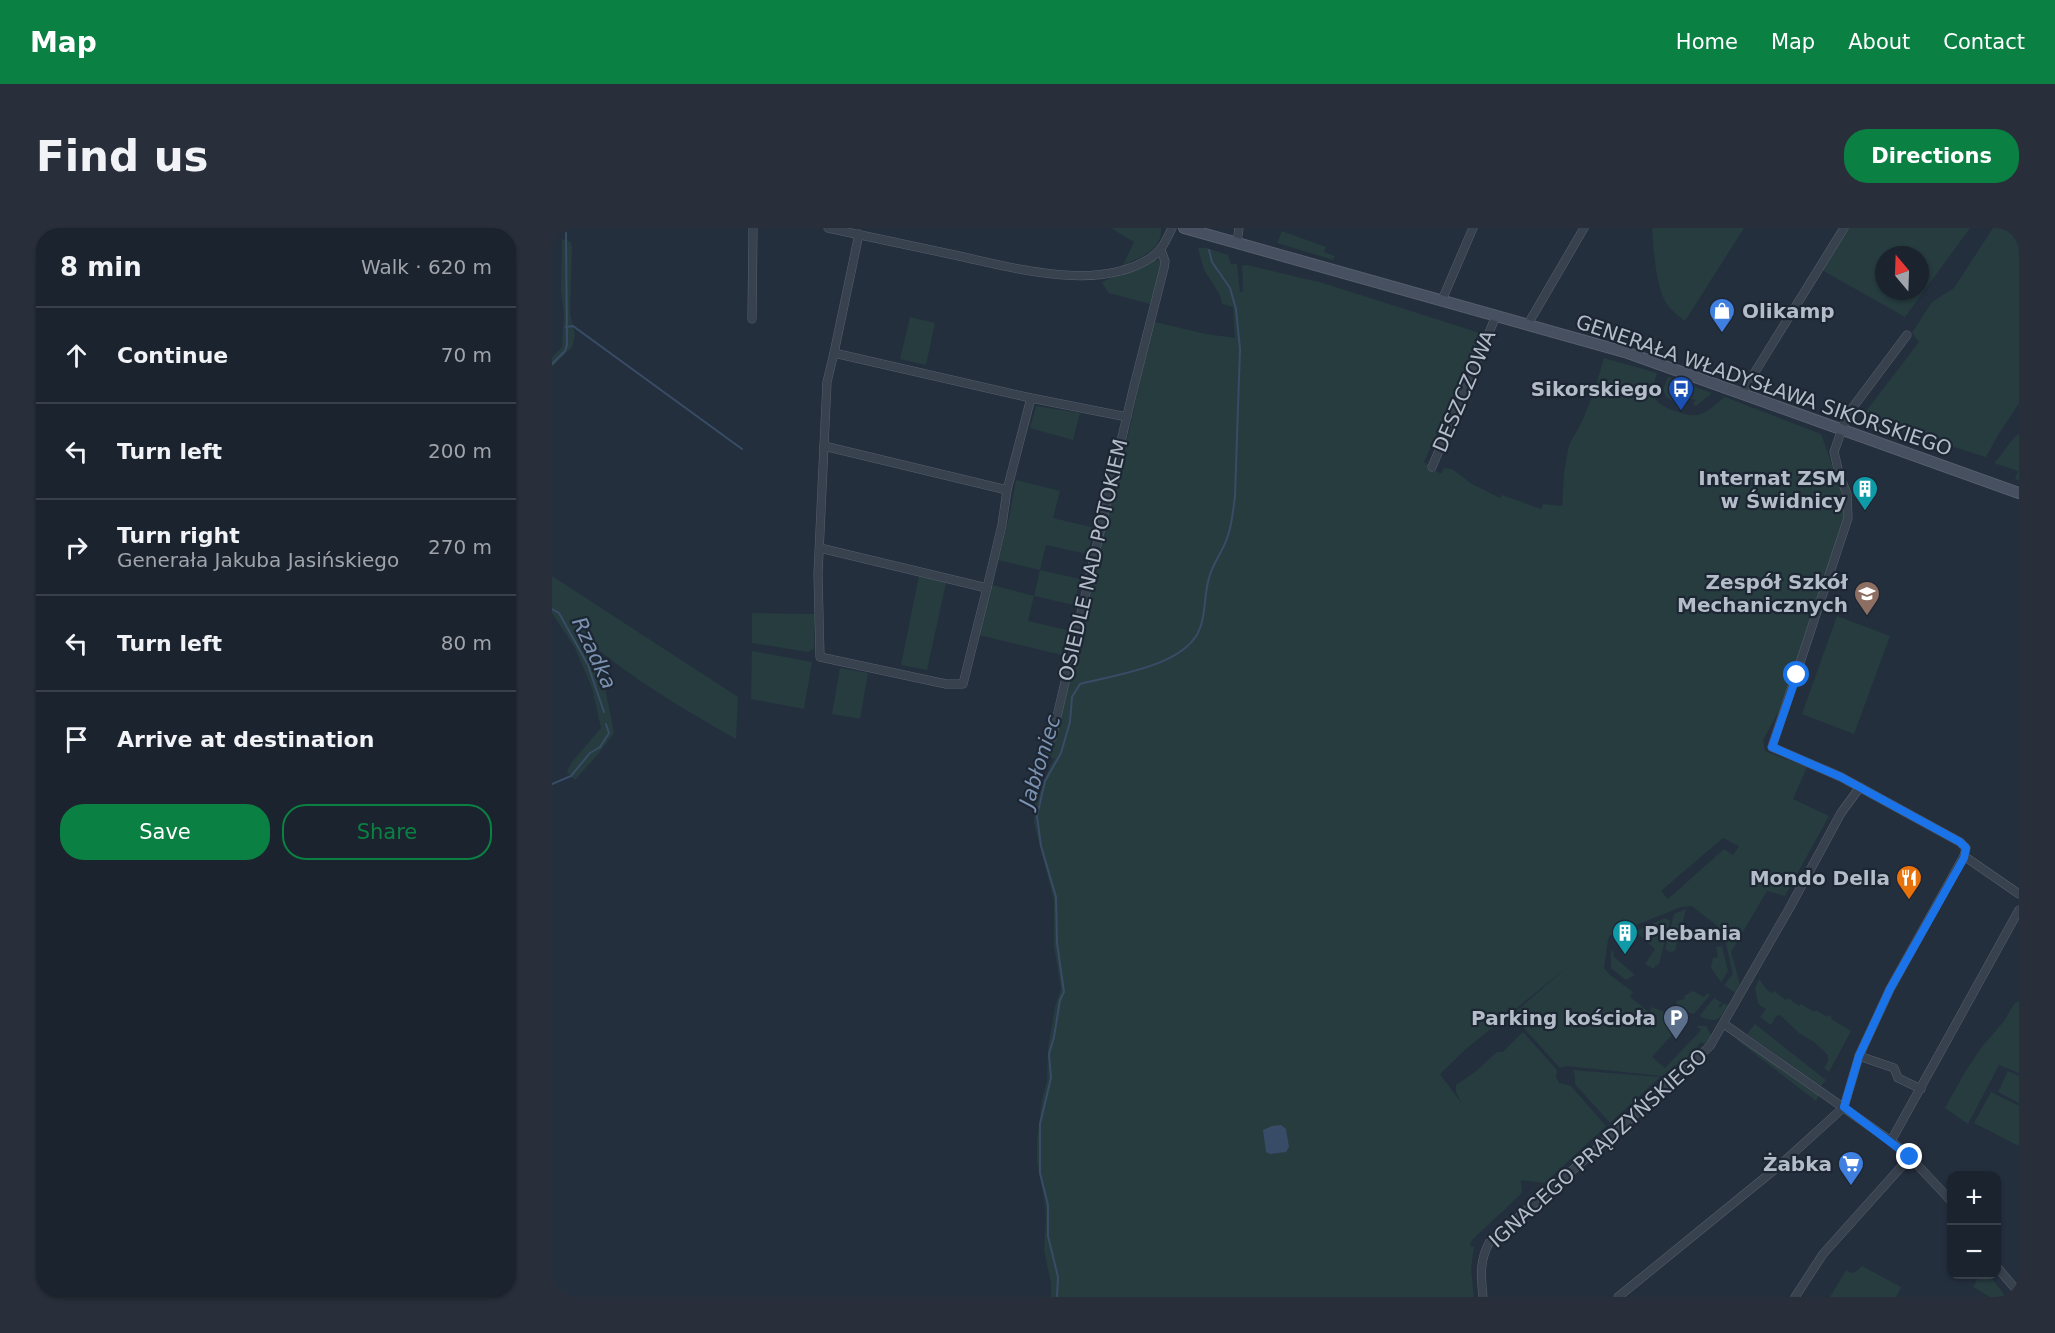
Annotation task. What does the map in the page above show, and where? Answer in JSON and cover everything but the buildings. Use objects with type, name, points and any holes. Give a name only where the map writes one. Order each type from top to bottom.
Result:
[{"type":"street","points":[[752,319],[753,228]]},
{"type":"street","points":[[828,228],[1012,268],[1059,275],[1094,275],[1116,271],[1150,259],[1161,250],[1172,228]]},
{"type":"street","name":"GENERAŁA WŁADYSŁAWA SIKORSKIEGO","points":[[1184,228],[1496,316],[1529,322],[1628,353],[2019,493]]},
{"type":"street","points":[[1237,242],[1239,228]]},
{"type":"street","points":[[1442,300],[1473,228]]},
{"type":"street","points":[[1529,322],[1584,228]]},
{"type":"street","points":[[1742,393],[1844,228]]},
{"type":"street","points":[[859,234],[827,382],[818,574],[820,657],[946,684],[963,684],[1002,525],[1007,490],[1031,398]]},
{"type":"street","name":"OSIEDLE NAD POTOKIEM","points":[[1052,738],[1164,268],[1165,261],[1161,250]]},
{"type":"street","name":"DESZCZOWA","points":[[1432,467],[1496,316]]},
{"type":"street","points":[[1838,469],[1834,452],[1852,406],[1907,335]]},
{"type":"street","name":"OSIEDLE NAD POTOKIEM","points":[[834,353],[1031,398],[1127,417]]},
{"type":"street","points":[[824,446],[1007,490]]},
{"type":"street","points":[[1618,1297],[1779,1166],[1844,1107],[1859,1056],[1890,989],[1964,856],[1966,848],[1960,842],[1860,787],[1772,747],[1848,518],[1847,495],[1843,484]]},
{"type":"street","points":[[820,548],[987,588]]},
{"type":"street","name":"IGNACEGO PRĄDZYŃSKIEGO","points":[[1483,1297],[1480,1268],[1483,1254],[1489,1243],[1710,1046],[1841,813],[1860,787]]},
{"type":"street","points":[[1964,856],[2019,894]]},
{"type":"street","points":[[1891,1141],[2019,910]]},
{"type":"street","points":[[1724,1024],[1891,1141],[1910,1157],[1947,1197]]},
{"type":"street","points":[[1859,1056],[1894,1068],[1898,1078],[1921,1089]]},
{"type":"street","points":[[1795,1297],[1823,1254],[1910,1157]]},
{"type":"street","points":[[2001,1272],[2019,1293]]},
{"type":"green space","points":[[1111,228],[1161,228],[1161,236],[1149,252],[1123,265],[1134,242]]},
{"type":"green space","points":[[1652,228],[1744,228],[1685,321],[1670,308],[1661,291],[1656,270]]},
{"type":"green space","points":[[1849,228],[1970,228],[1929,284],[1929,246],[1875,246],[1875,300],[1917,300],[1905,317],[1822,270]]},
{"type":"green space","points":[[1993,228],[2019,228],[2019,403],[1986,457],[1886,426],[1882,431],[1868,426],[1867,410],[1919,342],[1912,333],[1932,302],[1954,288]]},
{"type":"green space","points":[[1282,231],[1326,247],[1324,252],[1335,256],[1333,260],[1277,243]]},
{"type":"green space","points":[[562,239],[571,242],[572,247],[570,314],[575,335],[572,347],[552,367],[552,357],[562,347],[564,313],[561,290]]},
{"type":"green space","points":[[1198,248],[1206,248],[1228,255],[1231,264],[1237,264],[1240,292],[1243,291],[1242,266],[1247,265],[1323,283],[1483,334],[1424,462],[1441,474],[1444,468],[1452,469],[1472,484],[1500,498],[1502,495],[1541,509],[1543,504],[1562,506],[1569,445],[1593,395],[1604,358],[1657,373],[1654,394],[1659,403],[1670,409],[1698,415],[1725,397],[1821,434],[1843,496],[1845,515],[1781,707],[1763,740],[1765,751],[1807,767],[1793,799],[1829,816],[1785,896],[1767,891],[1731,952],[1740,984],[1735,993],[1724,985],[1733,974],[1724,935],[1721,929],[1692,906],[1681,907],[1609,936],[1608,940],[1604,968],[1633,992],[1630,997],[1649,1012],[1652,1007],[1685,1020],[1652,1057],[1665,1068],[1701,1030],[1696,1026],[1706,1026],[1712,1036],[1705,1045],[1701,1042],[1690,1055],[1662,1076],[1566,1066],[1560,1068],[1512,1015],[1565,969],[1467,1048],[1440,1074],[1462,1104],[1456,1092],[1456,1085],[1497,1052],[1503,1052],[1523,1032],[1557,1070],[1556,1077],[1559,1083],[1571,1086],[1606,1126],[1549,1179],[1552,1184],[1521,1180],[1522,1193],[1471,1241],[1470,1246],[1474,1247],[1471,1269],[1474,1297],[1051,1297],[1051,1283],[1044,1250],[1046,1218],[1037,1163],[1037,1140],[1047,1081],[1048,1049],[1055,1007],[1061,989],[1054,946],[1054,901],[1034,823],[1035,803],[1055,759],[1044,756],[1048,738],[1054,740],[1131,423],[1154,309],[1155,322],[1235,338],[1233,307],[1222,304],[1220,295],[1204,270]],"holes":[[[1723,838],[1739,846],[1733,855],[1724,849],[1668,899],[1661,891]]]},
{"type":"green space","points":[[1160,259],[1160,272],[1150,304],[1109,293],[1102,283],[1119,275]]},
{"type":"green space","points":[[910,317],[935,323],[926,365],[900,359]]},
{"type":"green space","points":[[1668,377],[1712,393],[1696,406],[1693,404],[1696,400],[1676,395],[1671,400],[1666,397],[1663,389]]},
{"type":"green space","points":[[1036,406],[1080,413],[1073,440],[1030,428]]},
{"type":"green space","points":[[2019,434],[2019,480],[2015,479],[2018,471],[1994,463]]},
{"type":"green space","points":[[1016,480],[1060,491],[1053,518],[1095,528],[1087,554],[1046,545],[1040,570],[998,560]]},
{"type":"green space","points":[[1040,570],[1080,579],[1074,605],[1034,596]]},
{"type":"green space","points":[[552,576],[738,697],[736,739],[658,692],[584,638],[606,692],[614,733],[575,780],[567,772],[571,763],[601,728],[592,688],[575,648],[552,613]]},
{"type":"green space","points":[[919,576],[946,583],[927,670],[901,665]]},
{"type":"green space","points":[[992,585],[1034,596],[1028,621],[1071,631],[1066,656],[979,635]]},
{"type":"green space","points":[[752,613],[815,614],[814,649],[808,652],[752,643]]},
{"type":"green space","points":[[1837,616],[1890,636],[1854,734],[1802,714]]},
{"type":"green space","points":[[752,651],[812,662],[804,709],[751,699]]},
{"type":"green space","points":[[840,668],[868,673],[860,719],[832,714]]},
{"type":"green space","points":[[1686,909],[1675,951],[1670,952],[1665,949],[1674,914]]},
{"type":"green space","points":[[1665,918],[1670,921],[1659,964],[1654,969],[1645,964],[1655,949],[1637,931]]},
{"type":"green space","points":[[1722,946],[1728,971],[1721,982],[1711,968],[1713,958],[1718,957],[1716,947]]},
{"type":"green space","points":[[1611,951],[1614,952],[1613,956],[1635,975],[1626,980],[1611,968]]},
{"type":"green space","points":[[1759,979],[1772,993],[1774,991],[1786,1000],[1788,998],[1799,1006],[1801,1004],[1814,1012],[1816,1010],[1827,1017],[1829,1015],[1831,1019],[1851,1031],[1829,1072],[1824,1068],[1828,1055],[1814,1042],[1799,1033],[1780,1015],[1776,1016],[1771,1025],[1760,1017],[1766,1009],[1758,1004],[1755,988]]},
{"type":"green space","points":[[1693,991],[1704,997],[1708,993],[1710,995],[1694,1014],[1678,1009],[1676,1001],[1685,999],[1684,996]]},
{"type":"green space","points":[[1714,998],[1722,1003],[1718,1006],[1720,1008],[1723,1004],[1728,1005],[1723,1014],[1714,1020],[1701,1017],[1700,1015]]},
{"type":"green space","points":[[2019,1001],[2019,1073],[1999,1065],[1968,1124],[1945,1108],[1981,1048],[2004,1021],[2014,1004]]},
{"type":"green space","points":[[1755,1024],[1826,1080],[1821,1086],[1747,1034]]},
{"type":"green space","points":[[1738,1038],[1819,1095],[1816,1101],[1737,1040]]},
{"type":"green space","points":[[1573,1070],[1660,1077],[1610,1123],[1575,1084]]},
{"type":"green space","points":[[2008,1071],[2019,1076],[2019,1103],[1998,1092]]},
{"type":"green space","points":[[1991,1092],[2019,1106],[2019,1146],[1974,1123]]},
{"type":"green space","points":[[1862,1266],[1901,1287],[1896,1297],[1830,1297],[1846,1270],[1851,1273]]},
{"type":"green space","points":[[1978,1279],[1992,1279],[2006,1297],[1990,1297],[1973,1287]]},
{"type":"water","points":[[1281,1125],[1286,1129],[1289,1147],[1286,1152],[1270,1154],[1266,1152],[1263,1130]]},
{"type":"waterway","name":"Rzadka","points":[[552,364],[565,351],[567,345],[566,233]]},
{"type":"waterway","name":"Jabłoniec","points":[[1057,1297],[1058,1277],[1048,1236],[1048,1205],[1040,1173],[1040,1124],[1051,1078],[1049,1054],[1060,1000],[1064,992],[1057,943],[1056,897],[1041,846],[1037,816],[1045,781],[1061,753],[1070,722],[1072,697],[1080,684],[1148,667],[1181,652],[1193,641],[1202,622],[1209,578],[1228,536],[1233,513],[1240,349],[1236,309],[1230,288],[1212,262],[1209,250]]},
{"type":"waterway","points":[[566,327],[573,326],[742,449]]},
{"type":"waterway","name":"Rzadka","points":[[552,609],[559,613],[588,665],[604,712]]},
{"type":"waterway","name":"Rzadka","points":[[552,784],[571,776],[590,753],[600,747],[609,733],[606,724]]},
{"type":"place","name":"Olikamp","points":[[1722,334]]},
{"type":"place","name":"Sikorskiego","points":[[1681,412]]},
{"type":"place","name":"Internat ZSM w Świdnicy","points":[[1865,512]]},
{"type":"place","name":"Zespół Szkół Mechanicznych","points":[[1867,617]]},
{"type":"place","name":"Mondo Della","points":[[1909,901]]},
{"type":"place","name":"Plebania","points":[[1625,956]]},
{"type":"place","name":"Parking kościoła","points":[[1676,1041]]},
{"type":"place","name":"Żabka","points":[[1851,1187]]},
{"type":"route","points":[[1797,675],[1772,747],[1841,777],[1960,842],[1966,848],[1964,858],[1890,989],[1853,1070],[1844,1107],[1910,1157]]}]
